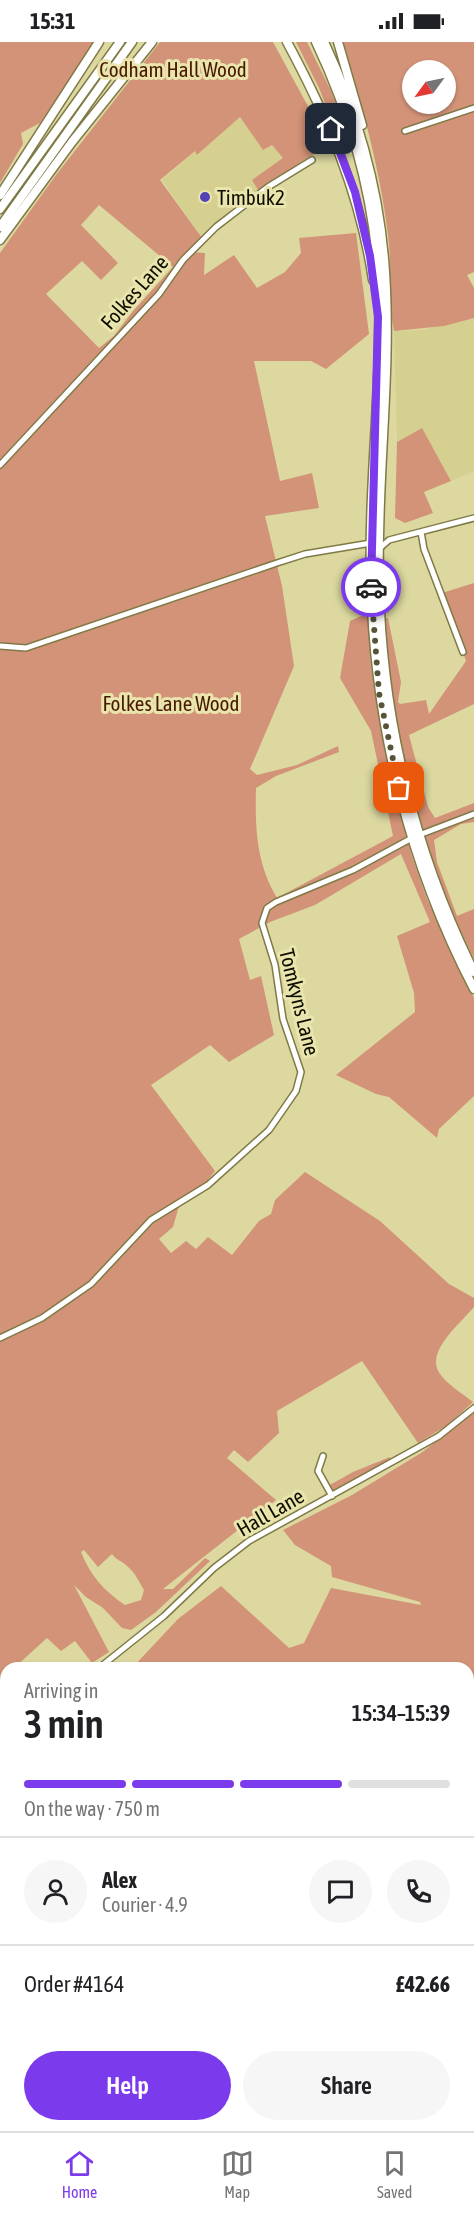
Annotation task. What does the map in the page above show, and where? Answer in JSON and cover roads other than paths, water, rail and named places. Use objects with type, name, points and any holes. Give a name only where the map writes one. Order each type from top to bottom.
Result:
[{"type":"highway","points":[[0,195],[99,42]]},
{"type":"highway","points":[[0,209],[120,42]]},
{"type":"highway","points":[[0,226],[132,42]]},
{"type":"highway","points":[[0,240],[72,142],[152,42]]},
{"type":"highway","points":[[287,42],[331,129],[355,192],[370,256],[379,334]]},
{"type":"highway","points":[[316,42],[348,122],[367,191],[378,271],[379,334],[371,543],[372,612],[379,693],[389,748],[440,916],[474,989]]},
{"type":"highway","points":[[324,42],[344,89],[364,149],[378,210],[385,271]]},
{"type":"highway","points":[[338,42],[359,111],[378,189],[385,271],[387,334],[378,557],[382,640],[393,728],[416,837],[474,972]]},
{"type":"street","points":[[405,131],[474,108]]},
{"type":"street","name":"Folkes Lane","points":[[0,465],[159,294],[183,260],[216,227],[260,192],[312,160]]},
{"type":"street","points":[[378,557],[382,544],[396,538],[474,518]]},
{"type":"street","points":[[379,523],[385,533],[396,538]]},
{"type":"street","points":[[421,532],[424,549],[463,652]]},
{"type":"street","points":[[0,646],[27,648],[305,554],[371,543]]},
{"type":"street","points":[[416,837],[474,814]]},
{"type":"street","name":"Tomkyns Lane","points":[[0,1338],[42,1318],[89,1286],[151,1220],[208,1185],[269,1130],[296,1091],[301,1072],[284,1019],[275,965],[262,923],[263,915],[267,908],[276,902],[353,870],[416,837]]},
{"type":"street","name":"Hall Lane","points":[[106,1662],[164,1616],[214,1568],[249,1540],[439,1436],[474,1408]]},
{"type":"street","points":[[324,1456],[318,1471],[332,1496]]},
{"type":"place","name":"Timbuk2","points":[[205,197]]},
{"type":"park label","name":"Codham Hall Wood","points":[[173,69]]},
{"type":"park label","name":"Folkes Lane Wood","points":[[171,703]]}]
